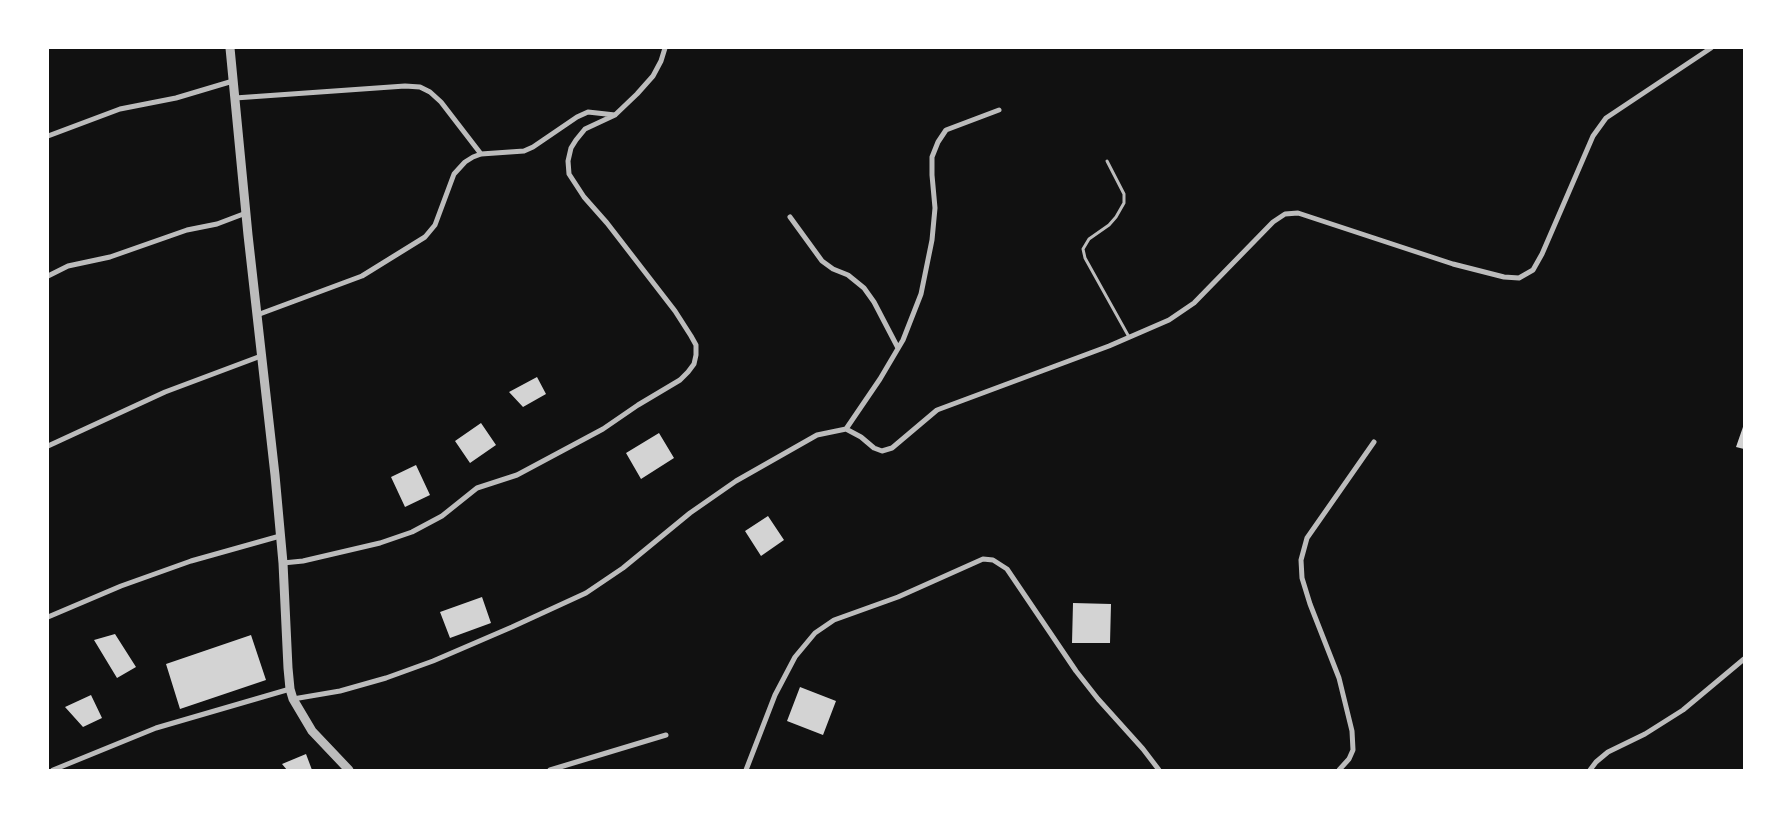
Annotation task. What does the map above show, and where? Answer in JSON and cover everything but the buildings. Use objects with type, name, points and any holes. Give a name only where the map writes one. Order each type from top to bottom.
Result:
[{"type":"street","points":[[230,48],[275,475],[283,563],[290,689],[293,699],[312,731],[349,770]]},
{"type":"street","points":[[283,563],[303,561],[380,544],[412,532],[442,516],[477,488],[517,475],[603,429],[638,404],[680,380],[694,364],[696,345],[675,311],[607,223],[584,197],[568,174],[571,148],[576,140],[585,129],[615,115],[653,76],[665,48]]},
{"type":"street","points":[[293,699],[340,691],[386,678],[433,661],[586,593],[623,568],[690,513],[736,481],[817,435],[846,429],[861,437],[874,448],[882,451],[892,448],[937,410],[1169,320],[1194,303],[1273,222],[1285,214],[1298,213],[1453,264],[1504,277],[1519,278],[1533,270],[1542,254],[1593,136],[1606,118],[1711,48]]},
{"type":"street","points":[[48,136],[120,109],[176,98],[234,81]]},
{"type":"street","points":[[235,98],[405,86],[420,87],[430,92],[441,102],[481,154]]},
{"type":"street","points":[[846,429],[880,379],[903,340],[921,294],[932,240],[935,208],[932,157],[938,142],[946,130],[999,110]]},
{"type":"street","points":[[257,315],[362,276],[425,237],[435,225],[454,174],[465,162],[481,154],[524,151],[588,112],[615,115]]},
{"type":"street","points":[[48,276],[68,266],[110,257],[187,230],[217,224],[246,213]]},
{"type":"street","points":[[790,217],[822,261],[833,270],[848,275],[864,288],[874,302],[898,348]]},
{"type":"street","points":[[48,446],[165,392],[261,356]]},
{"type":"street","points":[[1339,770],[1349,759],[1353,750],[1352,731],[1339,678],[1307,595],[1302,578],[1301,560],[1307,538],[1374,442]]},
{"type":"street","points":[[48,617],[121,586],[191,561],[280,536]]},
{"type":"street","points":[[746,770],[775,695],[795,657],[815,633],[834,620],[898,597],[983,558],[993,560],[1006,569],[1076,671],[1159,770]]},
{"type":"street","points":[[1590,770],[1608,752],[1645,734],[1683,710],[1744,659]]},
{"type":"street","points":[[53,770],[156,728],[290,689]]},
{"type":"street","points":[[550,770],[666,735]]},
{"type":"lane","points":[[1107,161],[1124,194],[1124,203],[1109,225],[1089,239],[1083,249],[1084,258],[1129,337]]}]
